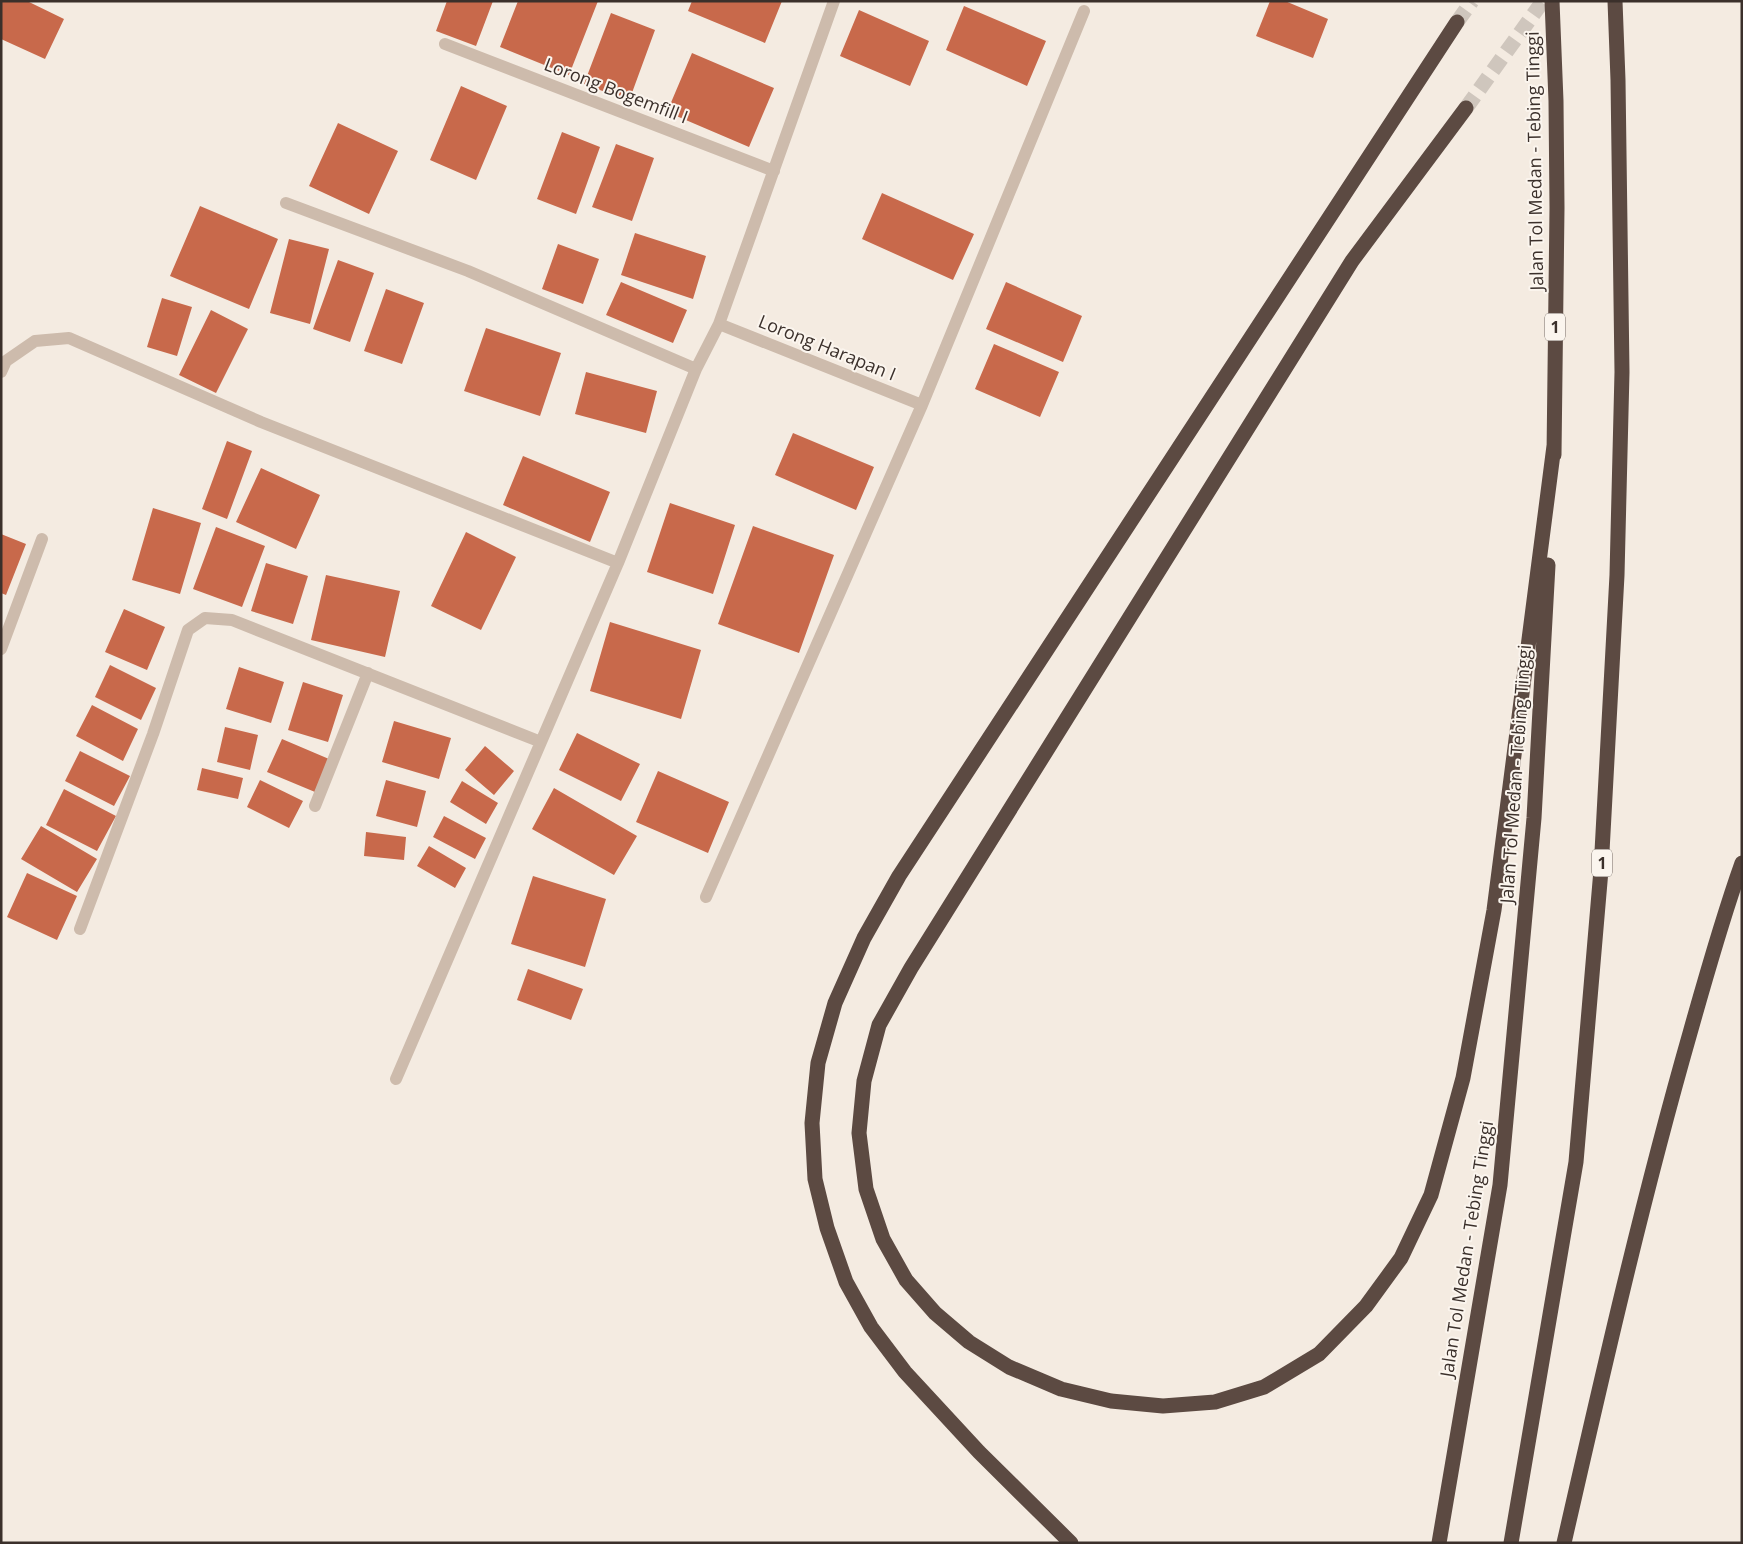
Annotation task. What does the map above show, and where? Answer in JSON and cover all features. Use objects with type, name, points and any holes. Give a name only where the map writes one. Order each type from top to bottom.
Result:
[{"type":"highway","name":"Jalan Tol Medan - Tebing Tinggi","points":[[1439,1543],[1500,1185],[1534,818],[1554,446],[1557,208],[1556,101],[1552,1]]},
{"type":"highway","name":"1","points":[[1511,1543],[1576,1162],[1602,870],[1618,575],[1622,382],[1619,118],[1615,1]]},
{"type":"highway","points":[[1071,1543],[980,1452],[905,1372],[871,1327],[846,1282],[827,1228],[815,1179],[812,1123],[818,1063],[835,1003],[864,938],[899,876],[1457,22]]},
{"type":"highway","points":[[1466,108],[1352,261],[911,968],[879,1025],[864,1081],[859,1133],[866,1190],[883,1239],[906,1280],[935,1313],[969,1342],[1009,1367],[1061,1389],[1111,1401],[1163,1406],[1215,1402],[1264,1387],[1319,1354],[1366,1306],[1401,1258],[1431,1195],[1465,1068],[1494,910],[1554,446]]},
{"type":"highway","points":[[1564,1543],[1612,1335],[1662,1132],[1728,902],[1742,863]]},
{"type":"street","points":[[396,1079],[618,563],[696,370],[719,324],[834,1]]},
{"type":"street","points":[[706,897],[922,405],[1084,11]]},
{"type":"street","name":"Lorong Bogemfill I","points":[[445,44],[774,171]]},
{"type":"street","points":[[286,203],[468,271],[696,370]]},
{"type":"street","name":"Lorong Harapan I","points":[[719,324],[922,405]]},
{"type":"street","points":[[1,372],[6,362],[35,341],[69,338],[261,422],[618,563]]},
{"type":"street","points":[[1,649],[42,539]]},
{"type":"street","points":[[80,929],[188,630],[205,618],[232,620],[541,742]]},
{"type":"street","points":[[315,806],[368,674]]},
{"type":"building","points":[[1,1],[27,1],[64,19],[45,59],[1,39]]},
{"type":"building","points":[[447,1],[493,1],[476,46],[436,31]]},
{"type":"building","points":[[518,1],[598,1],[569,75],[500,47]]},
{"type":"building","points":[[692,1],[782,1],[765,43],[688,11]]},
{"type":"building","points":[[1270,1],[1285,1],[1328,19],[1313,58],[1256,36]]},
{"type":"building","points":[[964,6],[1046,41],[1027,86],[946,50]]},
{"type":"building","points":[[859,10],[929,41],[910,86],[840,56]]},
{"type":"building","points":[[611,13],[655,30],[629,101],[584,84]]},
{"type":"building","points":[[692,53],[774,88],[749,147],[667,112]]},
{"type":"building","points":[[461,86],[507,106],[476,180],[430,160]]},
{"type":"building","points":[[338,123],[398,151],[369,214],[309,186]]},
{"type":"building","points":[[562,132],[600,147],[576,214],[537,199]]},
{"type":"building","points":[[616,144],[654,158],[632,221],[592,207]]},
{"type":"building","points":[[882,193],[974,234],[953,280],[862,239]]},
{"type":"building","points":[[200,206],[278,239],[249,309],[170,276]]},
{"type":"building","points":[[635,233],[706,256],[693,299],[621,275]]},
{"type":"building","points":[[289,239],[329,249],[310,324],[270,313]]},
{"type":"building","points":[[558,244],[599,259],[583,304],[542,289]]},
{"type":"building","points":[[338,260],[374,273],[350,342],[313,329]]},
{"type":"building","points":[[621,282],[687,310],[673,343],[606,315]]},
{"type":"building","points":[[1006,282],[1082,316],[1063,362],[986,329]]},
{"type":"building","points":[[386,289],[424,303],[402,364],[364,351]]},
{"type":"building","points":[[162,298],[192,307],[177,356],[147,347]]},
{"type":"building","points":[[211,310],[248,329],[216,393],[179,375]]},
{"type":"building","points":[[486,328],[561,353],[540,416],[464,391]]},
{"type":"building","points":[[994,344],[1059,372],[1040,417],[975,389]]},
{"type":"building","points":[[586,372],[657,391],[646,433],[575,414]]},
{"type":"building","points":[[793,433],[874,467],[856,510],[775,475]]},
{"type":"building","points":[[227,441],[252,451],[227,519],[202,509]]},
{"type":"building","points":[[523,456],[610,492],[590,542],[503,505]]},
{"type":"building","points":[[261,468],[320,495],[296,549],[236,522]]},
{"type":"building","points":[[670,503],[735,525],[713,594],[647,572]]},
{"type":"building","points":[[153,508],[201,523],[180,594],[132,580]]},
{"type":"building","points":[[753,526],[834,555],[799,653],[718,624]]},
{"type":"building","points":[[216,527],[265,546],[242,607],[193,589]]},
{"type":"building","points":[[466,532],[516,557],[481,630],[431,606]]},
{"type":"building","points":[[1,534],[26,544],[6,595],[1,593]]},
{"type":"building","points":[[266,563],[308,576],[293,624],[251,611]]},
{"type":"building","points":[[326,575],[400,591],[385,657],[311,640]]},
{"type":"building","points":[[124,609],[165,627],[147,670],[105,652]]},
{"type":"building","points":[[610,622],[701,650],[681,719],[590,691]]},
{"type":"building","points":[[110,665],[156,688],[141,720],[95,697]]},
{"type":"building","points":[[239,667],[284,682],[271,723],[226,709]]},
{"type":"building","points":[[303,682],[343,695],[328,742],[288,730]]},
{"type":"building","points":[[92,705],[138,729],[123,761],[76,736]]},
{"type":"building","points":[[394,721],[451,738],[439,779],[382,762]]},
{"type":"building","points":[[225,727],[258,735],[250,770],[217,762]]},
{"type":"building","points":[[577,733],[640,764],[621,801],[559,770]]},
{"type":"building","points":[[282,739],[329,759],[315,792],[267,772]]},
{"type":"building","points":[[485,746],[514,771],[494,795],[465,770]]},
{"type":"building","points":[[80,751],[130,776],[114,806],[65,781]]},
{"type":"building","points":[[202,768],[243,778],[238,799],[197,790]]},
{"type":"building","points":[[658,771],[729,802],[708,853],[636,822]]},
{"type":"building","points":[[260,780],[303,801],[289,828],[247,807]]},
{"type":"building","points":[[386,780],[426,791],[417,827],[376,816]]},
{"type":"building","points":[[462,781],[498,803],[486,824],[450,802]]},
{"type":"building","points":[[554,788],[637,836],[614,875],[532,829]]},
{"type":"building","points":[[64,789],[116,816],[97,851],[46,825]]},
{"type":"building","points":[[444,816],[486,838],[475,859],[433,837]]},
{"type":"building","points":[[41,826],[97,859],[77,892],[21,859]]},
{"type":"building","points":[[366,832],[406,837],[404,860],[364,856]]},
{"type":"building","points":[[429,846],[466,868],[455,888],[417,866]]},
{"type":"building","points":[[27,873],[77,896],[57,940],[7,917]]},
{"type":"building","points":[[533,876],[606,899],[585,967],[511,944]]},
{"type":"building","points":[[528,969],[583,989],[571,1020],[517,1000]]},
{"type":"tunnel","points":[[1457,22],[1472,1]]},
{"type":"tunnel","points":[[1466,108],[1543,1]]}]
